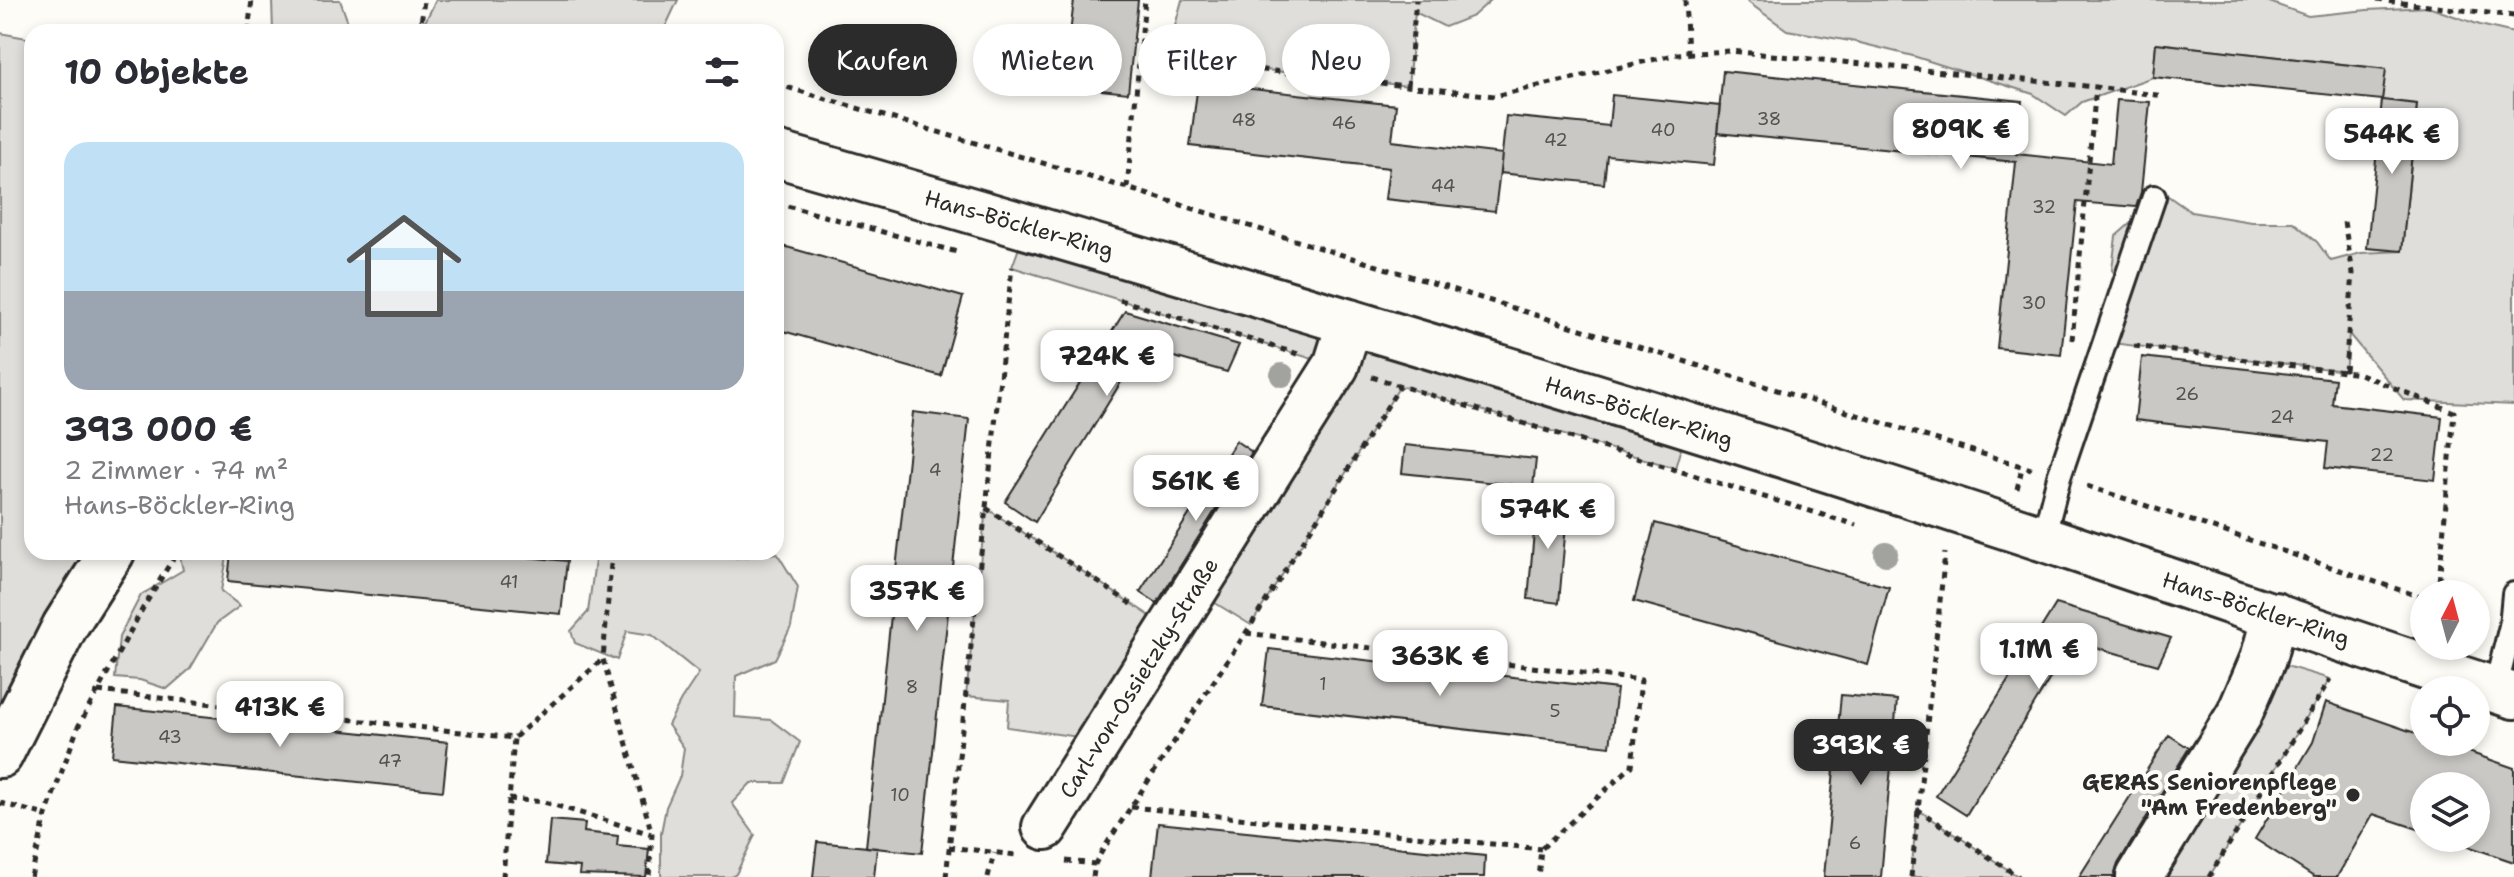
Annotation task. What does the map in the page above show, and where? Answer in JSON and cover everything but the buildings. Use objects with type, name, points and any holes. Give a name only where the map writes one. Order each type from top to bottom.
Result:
[{"type":"street","name":"Hans-Böckler-Ring","points":[[784,156],[1350,322],[2043,539],[2505,693]]},
{"type":"street","name":"Carl-von-Ossietzky-Straße","points":[[1045,827],[1336,366],[1350,322]]},
{"type":"street","points":[[0,755],[65,626],[107,560]]},
{"type":"street","points":[[2139,877],[2239,715],[2263,659],[2275,615]]},
{"type":"lane","points":[[2043,539],[2059,477],[2154,197]]},
{"type":"lane","name":"Hans-Böckler-Ring","points":[[2505,693],[2514,594]]},
{"type":"path","points":[[249,24],[252,0]]},
{"type":"path","points":[[421,24],[424,0]]},
{"type":"path","points":[[1127,188],[1145,0]]},
{"type":"path","points":[[1408,86],[1416,0]]},
{"type":"path","points":[[1685,0],[1688,53]]},
{"type":"path","points":[[2377,0],[2514,16]]},
{"type":"path","points":[[1266,70],[1495,96],[1688,53],[1730,51],[2164,96]]},
{"type":"path","points":[[784,86],[1127,188],[2059,477],[2410,593]]},
{"type":"path","points":[[2096,87],[2071,340],[2345,371],[2360,374],[2454,412],[2439,580]]},
{"type":"path","points":[[784,205],[968,255]]},
{"type":"path","points":[[2344,222],[2353,273],[2345,371]]},
{"type":"path","points":[[997,263],[1027,272]]},
{"type":"path","points":[[946,877],[1012,267]]},
{"type":"path","points":[[1115,299],[1870,529]]},
{"type":"path","points":[[1093,877],[1095,864],[1246,633],[1400,386]]},
{"type":"path","points":[[986,508],[1170,629]]},
{"type":"path","points":[[1911,877],[1945,553],[1957,556]]},
{"type":"path","points":[[31,877],[46,815],[78,727],[172,560]]},
{"type":"path","points":[[611,560],[603,659],[652,834],[649,877]]},
{"type":"path","points":[[1246,633],[1641,680],[1632,766],[1541,849],[1538,877]]},
{"type":"path","points":[[503,877],[514,738],[603,659]]},
{"type":"path","points":[[2263,659],[2344,683]]},
{"type":"path","points":[[2209,877],[2330,679]]},
{"type":"path","points":[[98,691],[514,738]]},
{"type":"path","points":[[509,799],[544,802],[652,834]]},
{"type":"path","points":[[0,803],[46,815]]},
{"type":"path","points":[[1131,807],[1541,849]]},
{"type":"path","points":[[1917,809],[2019,877]]},
{"type":"path","points":[[988,877],[994,853]]},
{"type":"shaded area","points":[[272,0],[340,0],[349,24],[273,24]]},
{"type":"shaded area","points":[[436,0],[678,0],[667,24],[418,24],[425,22]]},
{"type":"shaded area","points":[[1182,0],[1491,0],[1473,16],[1445,27],[1415,12],[1408,86],[1390,84],[1390,24],[1282,24],[1282,72],[1266,70],[1266,24],[1175,24]]},
{"type":"shaded area","points":[[1745,0],[2264,0],[2308,16],[2428,7],[2514,33],[2514,405],[2404,400],[2349,334],[2345,371],[2103,342],[2124,287],[2112,270],[2116,236],[2141,214],[2151,184],[2191,212],[2251,222],[2293,222],[2317,242],[2331,261],[2361,253],[2402,251],[2417,105],[2382,100],[2385,69],[2156,43],[2153,77],[2082,102],[2066,116],[2033,94],[1913,56],[1787,30]]},
{"type":"shaded area","points":[[0,33],[24,38],[24,560],[83,560],[0,722]]},
{"type":"shaded area","points":[[1027,226],[1687,427],[1675,468],[1400,386],[1251,625],[1194,590],[1336,366],[1012,267]]},
{"type":"shaded area","points":[[986,508],[1170,629],[1100,740],[1007,727],[1009,700],[966,696]]},
{"type":"shaded area","points":[[181,560],[226,560],[221,591],[240,606],[217,623],[190,669],[167,689],[140,680],[115,678],[119,637],[141,595],[183,570]]},
{"type":"shaded area","points":[[781,560],[798,587],[791,627],[775,659],[736,676],[735,717],[771,720],[800,742],[784,783],[751,783],[732,803],[755,835],[736,874],[731,877],[661,875],[661,833],[666,807],[680,776],[684,748],[668,725],[699,673],[652,635],[627,631],[617,660],[575,643],[571,631],[588,612],[595,561]]},
{"type":"shaded area","points":[[2263,659],[2330,679],[2209,877],[2139,877]]},
{"type":"shaded area","points":[[1917,809],[2019,877],[1911,877]]},
{"type":"place","name":"GERAS Seniorenpflege \"Am Fredenberg\"","points":[[2353,795]]}]
